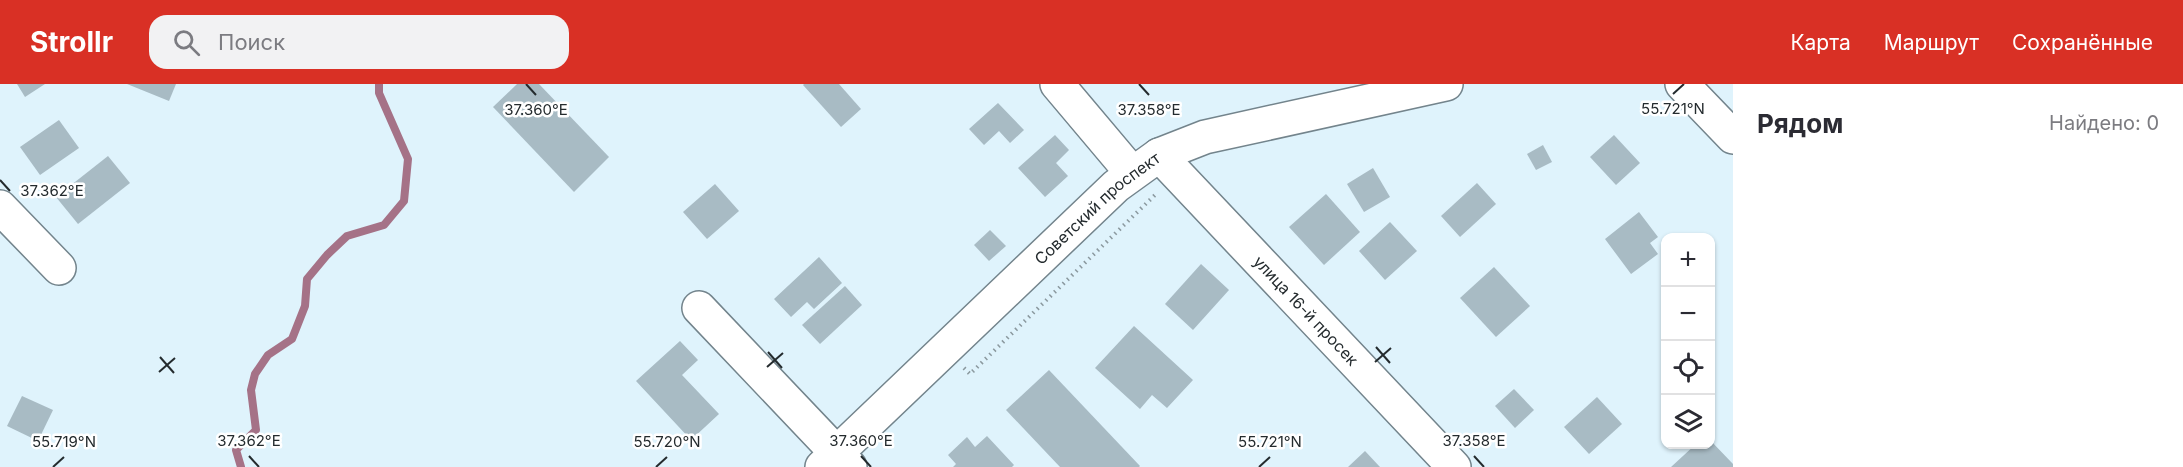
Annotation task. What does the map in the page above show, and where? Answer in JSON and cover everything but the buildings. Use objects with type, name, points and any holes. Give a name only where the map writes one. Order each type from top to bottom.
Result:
[{"type":"street","points":[[1057,84],[1132,173]]},
{"type":"street","name":"Советский проспект","points":[[836,462],[946,349],[1132,173],[1159,155],[1205,137],[1446,84]]},
{"type":"street","points":[[1682,84],[1733,137]]},
{"type":"street","name":"улица 16-й просек","points":[[1159,155],[1454,467]]},
{"type":"street","points":[[0,207],[59,268]]},
{"type":"street","points":[[699,308],[836,462]]},
{"type":"path","points":[[946,349],[970,374],[1163,188]]},
{"type":"waterway","points":[[241,467],[236,450],[256,430],[251,390],[255,374],[268,355],[292,339],[305,306],[307,279],[347,236],[384,225],[404,201],[408,159],[379,93],[379,84]]}]
